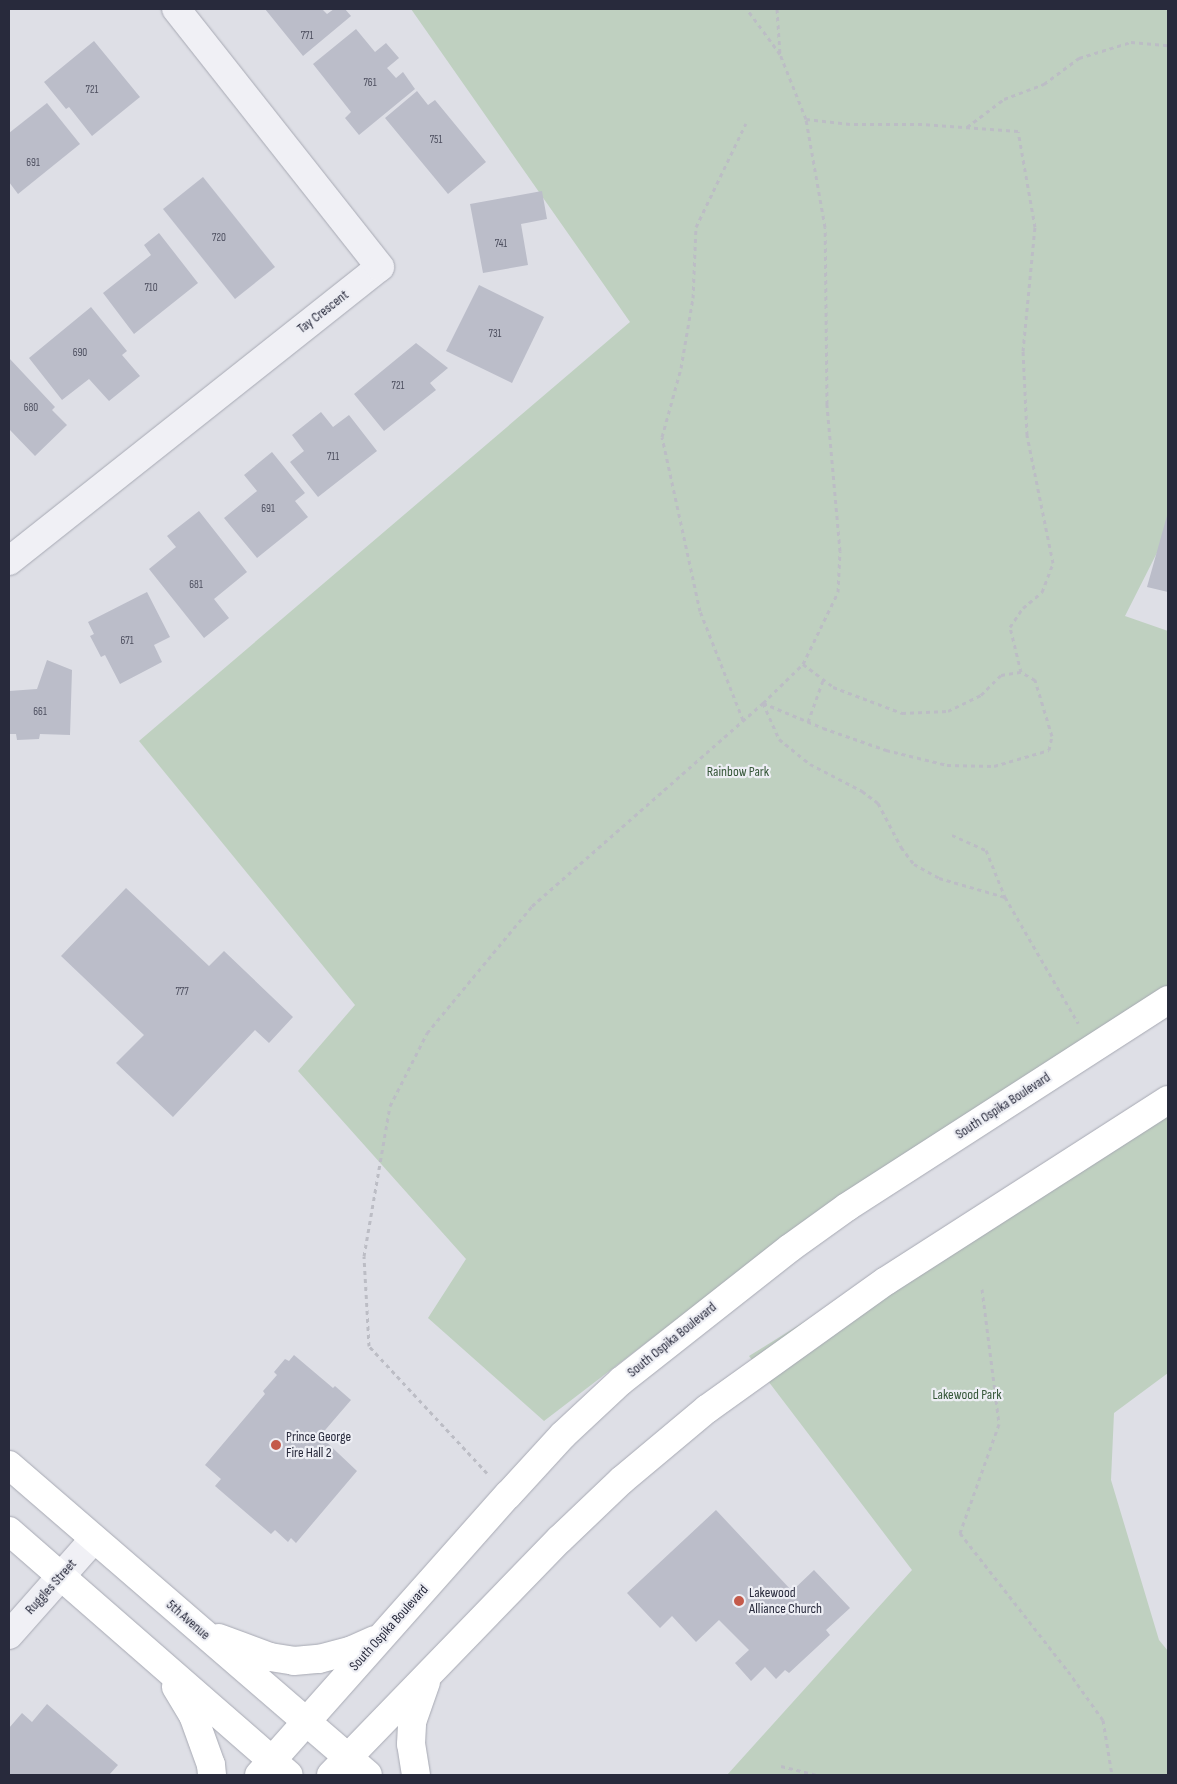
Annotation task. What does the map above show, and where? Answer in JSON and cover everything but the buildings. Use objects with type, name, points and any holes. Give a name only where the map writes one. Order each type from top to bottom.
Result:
[{"type":"main road","name":"South Ospika Boulevard","points":[[273,1770],[305,1721],[563,1435],[621,1381],[790,1248],[847,1207],[1168,1000]]},
{"type":"main road","points":[[339,1766],[560,1539],[622,1480],[707,1408],[886,1281],[1168,1100]]},
{"type":"main road","name":"5th Avenue","points":[[9,1465],[305,1721],[339,1766],[368,1775]]},
{"type":"main road","points":[[9,1531],[164,1666],[273,1770]]},
{"type":"main road","points":[[196,1628],[270,1657],[294,1661],[319,1659],[352,1650],[382,1636]]},
{"type":"main road","points":[[164,1666],[194,1715],[212,1765],[212,1775]]},
{"type":"main road","points":[[416,1775],[411,1744],[412,1722],[429,1673]]},
{"type":"street","name":"Tay Crescent","points":[[9,561],[380,267],[176,9]]},
{"type":"street","name":"Ruggles Street","points":[[9,1635],[94,1539]]},
{"type":"path","points":[[508,1495],[369,1346],[364,1256],[390,1106],[427,1033],[532,906],[763,703],[803,664],[838,592],[840,551],[827,404],[825,227],[806,119],[780,54],[747,9]]},
{"type":"path","points":[[777,9],[780,54]]},
{"type":"path","points":[[966,127],[1004,99],[1044,84],[1079,58],[1131,42],[1168,45]]},
{"type":"path","points":[[806,119],[850,124],[922,124],[1018,132],[1035,227],[1024,351],[1027,435],[1053,563],[1042,592],[1023,608],[1010,626],[1020,672]]},
{"type":"path","points":[[743,720],[700,611],[662,437],[681,368],[693,298],[696,227],[746,123]]},
{"type":"path","points":[[763,703],[808,722],[886,750],[947,765],[994,766],[1048,750],[1052,736],[1035,680],[1020,672],[1001,675],[981,695],[948,710],[902,713],[833,687],[803,664]]},
{"type":"path","points":[[808,722],[823,680]]},
{"type":"path","points":[[763,703],[779,740],[810,764],[862,791],[878,803],[901,848],[914,864],[939,878],[1005,897]]},
{"type":"path","points":[[952,835],[986,850],[1005,897],[1093,1047]]},
{"type":"path","points":[[982,1289],[999,1424],[960,1532],[1068,1671],[1103,1720],[1112,1775]]},
{"type":"path","points":[[780,1766],[818,1775]]},
{"type":"green space","name":"Rainbow Park","points":[[411,9],[1168,9],[1168,531],[1125,616],[1168,631],[1168,992],[834,1199],[544,1421],[428,1318],[466,1259],[298,1071],[355,1005],[139,741],[630,322]]},
{"type":"green space","name":"Lakewood Park","points":[[1168,1096],[1168,1373],[1114,1413],[1111,1480],[1159,1640],[1168,1651],[1168,1775],[727,1775],[912,1570],[749,1356]]},
{"type":"place","name":"Prince George Fire Hall 2","points":[[276,1445]]},
{"type":"place","name":"Lakewood Alliance Church","points":[[739,1601]]}]
